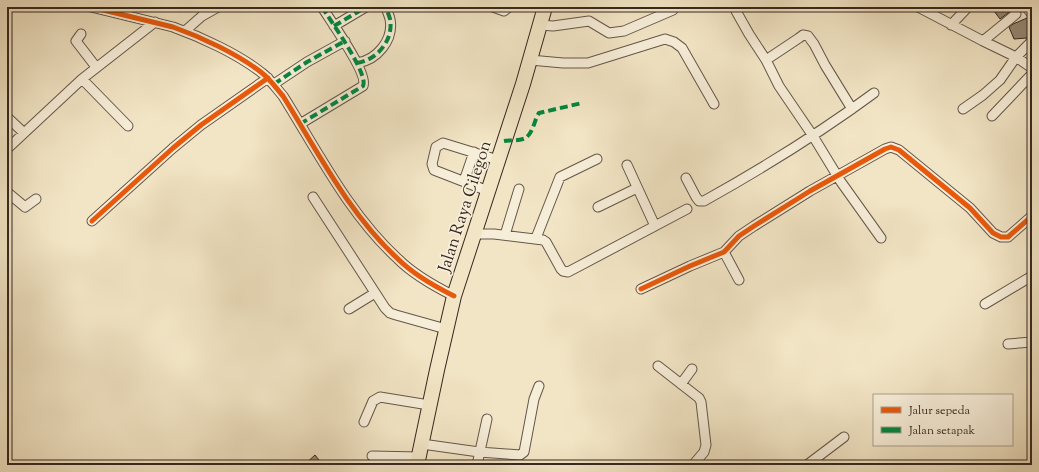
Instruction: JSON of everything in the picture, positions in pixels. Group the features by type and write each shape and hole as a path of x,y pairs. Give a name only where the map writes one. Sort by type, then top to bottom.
{"highway":[{"name":"Jalan Raya Cilegon","path":"419,455 454,296 530,60 545,7"}],"street":[{"path":"91,7 155,22 185,31 234,56 262,73 270,81 300,124 345,195 372,233 399,261 435,287 454,296"},
{"path":"185,31 202,16 218,7"},
{"path":"300,124 365,84 357,63 345,41 322,7"},
{"path":"334,26 366,7"},
{"path":"357,63 370,60 384,48 390,29 390,20 386,7"},
{"path":"492,7 504,11 509,7"},
{"path":"737,7 736,11 766,60 779,86 813,136 837,176 881,238"},
{"path":"918,7 1016,57 1032,68"},
{"path":"951,25 968,7"},
{"path":"1026,7 1032,14"},
{"path":"540,25 553,26 589,21 609,33 624,31 673,10"},
{"path":"983,41 1016,14"},
{"path":"7,149 82,79 155,22"},
{"path":"81,34 76,41 96,67"},
{"path":"766,60 803,35 808,36 852,109"},
{"path":"530,60 563,63 588,63 665,39 674,42 682,48 714,104"},
{"path":"92,221 173,148 235,101 345,41"},
{"path":"963,109 983,95 1000,80 1016,57 1032,41"},
{"path":"992,116 1032,74"},
{"path":"82,79 128,126"},
{"path":"686,178 699,201 704,201 813,136 874,93"},
{"path":"7,116 24,133"},
{"path":"488,191 434,170 432,164 436,147 443,143 498,160"},
{"path":"641,289 724,252 742,233 790,202 891,147 899,150 970,208 993,233 1001,237 1008,237 1032,216"},
{"path":"464,181 474,152"},
{"path":"536,238 560,177 597,159"},
{"path":"627,165 654,226"},
{"path":"598,207 637,188"},
{"path":"505,235 519,189"},
{"path":"7,192 25,207 36,199"},
{"path":"313,197 384,308 390,313 446,329"},
{"path":"473,234 536,238 546,242 561,269 568,272 687,209"},
{"path":"724,252 739,280"},
{"path":"985,304 1032,276"},
{"path":"349,309 375,293"},
{"path":"1008,344 1032,342"},
{"path":"658,366 701,402 706,445 704,452 693,465"},
{"path":"681,384 692,368"},
{"path":"372,456 479,452 520,455 524,452 534,399 539,386"},
{"path":"364,422 373,401 380,396 430,405"},
{"path":"476,465 487,420"},
{"path":"807,465 844,437"}],"building":[{"path":"991,7 1016,7 1000,19"},
{"path":"1027,18 1032,20 1032,28 1027,38 1014,39 1009,27"},
{"path":"315,455 323,465 304,465"}],"marked path":[{"path":"300,124 363,86 363,80 355,59 322,7"},
{"path":"334,26 366,7"},
{"path":"357,63 371,58 387,41 391,27 386,7"},
{"path":"274,84 307,62 345,41"},
{"path":"504,141 523,139 529,135 539,113 582,103"}],"cycle path":[{"path":"91,7 184,31 231,53 262,73 283,96 335,182 380,241 417,275 454,296"},
{"path":"92,221 173,148 201,125 268,78"},
{"path":"641,289 724,252 739,236 754,226 810,191 891,147 899,150 970,208 993,233 1001,237 1008,237 1032,216"}]}
